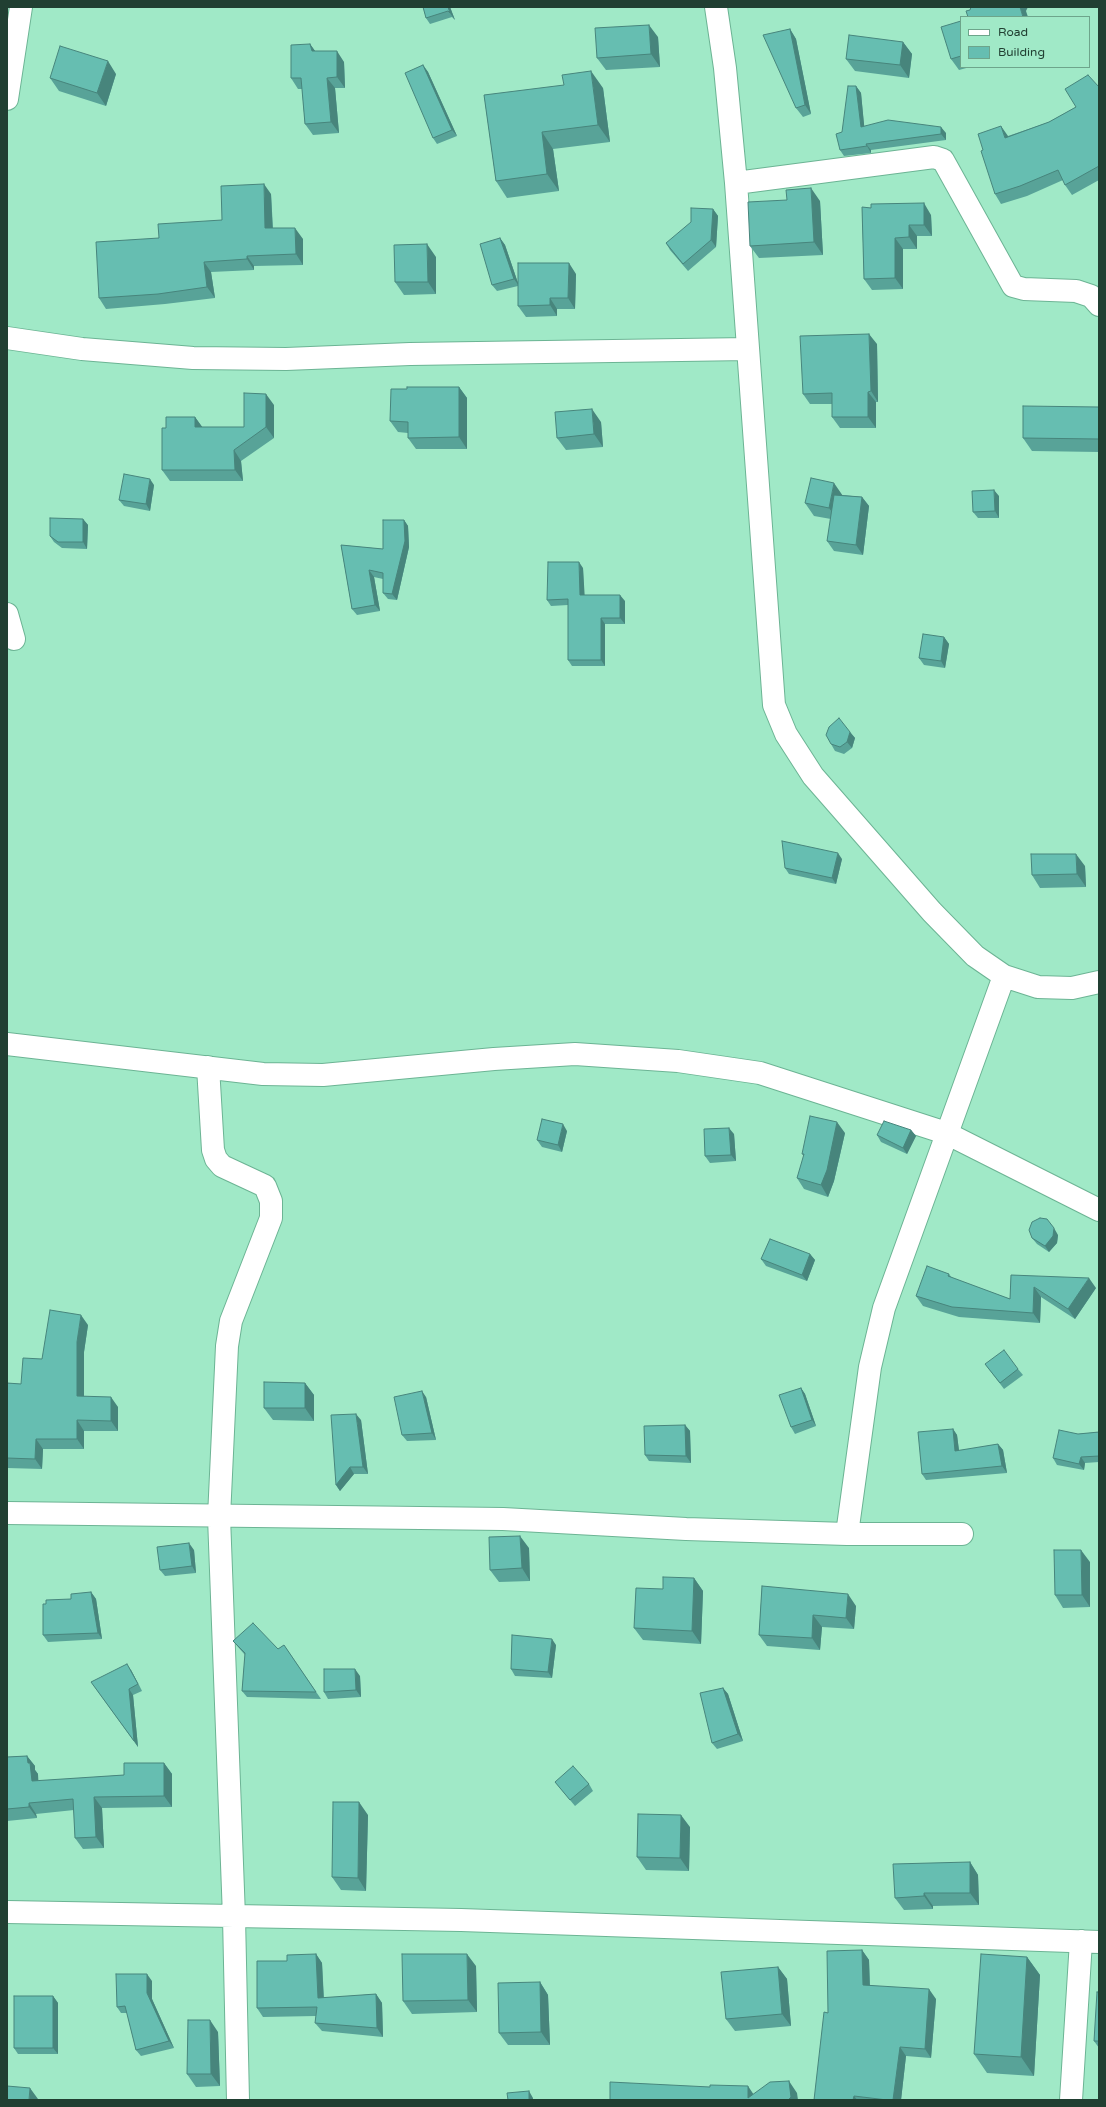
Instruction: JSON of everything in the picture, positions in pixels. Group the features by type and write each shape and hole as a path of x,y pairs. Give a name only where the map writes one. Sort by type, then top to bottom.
{"street":[{"path":"7,99 21,7"},
{"path":"716,7 725,68 736,183 774,705 786,734 813,776 932,912 975,956 1004,976 1038,987 1072,988 1099,982"},
{"path":"736,183 934,157 943,160 1013,286 1024,289 1076,291 1091,296 1099,305"},
{"path":"7,338 82,349 193,358 286,358 410,354 748,349"},
{"path":"7,614 14,639"},
{"path":"847,1534 870,1367 884,1308 1004,976"},
{"path":"7,1044 263,1074 323,1075 494,1059 575,1054 678,1061 760,1072 946,1134 1099,1210"},
{"path":"208,1068 213,1150 216,1159 222,1166 265,1186 271,1201 271,1218 231,1321 228,1346 219,1517 234,1917 238,2100"},
{"path":"7,1513 219,1517 503,1519 686,1529 847,1534 962,1534"},
{"path":"7,1912 469,1921 1090,1942 1071,2100"}],"building":[{"path":"423,7 448,7 450,13 448,11 426,18"},
{"path":"971,7 1020,7 1023,16 968,16 966,11 970,10"},
{"path":"960,21 960,56 951,59 941,27"},
{"path":"649,25 651,54 597,58 595,28"},
{"path":"790,29 805,105 796,108 763,35"},
{"path":"849,35 903,42 900,65 846,59"},
{"path":"310,44 312,51 337,51 337,77 327,78 331,122 305,124 301,78 291,78 291,45"},
{"path":"60,46 108,61 97,93 50,78"},
{"path":"423,65 452,130 433,138 405,73"},
{"path":"591,71 598,125 542,132 547,174 496,181 484,95 564,85 562,75"},
{"path":"1088,75 1099,87 1099,166 1065,185 1058,170 1020,186 995,194 981,151 983,150 978,134 1001,126 1005,138 1049,122 1076,107 1065,89"},
{"path":"848,86 856,86 861,127 888,120 941,127 941,134 866,144 867,146 840,150 836,134 842,132"},
{"path":"264,184 265,228 295,228 296,254 247,256 247,259 204,262 207,287 158,294 99,298 96,242 159,238 158,224 222,220 221,186"},
{"path":"811,188 814,242 750,246 748,202 787,200 786,190"},
{"path":"924,203 924,225 909,225 909,237 895,238 895,278 864,279 862,207 871,208 871,204"},
{"path":"691,208 713,209 711,240 683,264 666,243 691,222"},
{"path":"500,238 514,279 492,285 480,244"},
{"path":"427,244 428,282 395,282 394,245"},
{"path":"518,263 569,263 568,298 550,298 550,305 518,306"},
{"path":"869,334 871,391 868,392 868,417 832,417 832,393 803,394 800,336"},
{"path":"407,387 459,387 459,437 408,438 408,422 390,421 391,389 407,389"},
{"path":"244,393 266,394 266,427 234,450 235,470 162,470 162,428 166,428 166,417 195,417 195,427 244,427"},
{"path":"1023,406 1099,407 1099,439 1023,438"},
{"path":"592,409 594,434 557,438 555,412"},
{"path":"124,474 150,479 146,504 119,500"},
{"path":"811,478 834,483 829,508 805,503"},
{"path":"994,490 995,511 973,512 972,491"},
{"path":"834,495 862,497 856,545 827,541"},
{"path":"50,518 83,519 83,542 58,542 50,536"},
{"path":"383,520 404,520 405,541 392,594 383,593 383,573 369,570 375,605 352,609 341,545 383,549"},
{"path":"548,562 579,562 580,595 620,595 620,618 601,618 601,660 568,660 568,599 547,600"},
{"path":"923,634 944,637 941,661 919,658"},
{"path":"839,718 850,732 847,742 840,747 831,744 826,735 829,727"},
{"path":"782,841 838,853 832,878 785,868"},
{"path":"1031,854 1076,854 1077,874 1032,875"},
{"path":"810,1116 837,1122 827,1170 821,1185 797,1178 804,1154 802,1154"},
{"path":"542,1119 563,1124 558,1145 537,1140"},
{"path":"884,1121 911,1130 903,1148 877,1135"},
{"path":"729,1128 731,1155 705,1156 704,1129"},
{"path":"1040,1218 1047,1219 1054,1228 1053,1236 1045,1246 1032,1238 1029,1230 1032,1222"},
{"path":"770,1239 810,1254 802,1275 761,1259"},
{"path":"927,1266 949,1274 948,1276 1010,1299 1011,1275 1089,1278 1068,1309 1034,1287 1033,1313 952,1307 916,1296"},
{"path":"50,1310 81,1315 77,1342 77,1396 111,1397 111,1421 77,1420 77,1439 36,1439 35,1459 7,1458 7,1383 21,1384 23,1358 42,1359"},
{"path":"1004,1350 1018,1369 1000,1383 985,1364"},
{"path":"264,1382 305,1383 305,1408 264,1408"},
{"path":"801,1388 812,1420 791,1427 779,1395"},
{"path":"422,1391 432,1433 402,1435 394,1397"},
{"path":"356,1414 363,1467 350,1467 336,1485 331,1415"},
{"path":"685,1425 686,1456 645,1455 644,1426"},
{"path":"953,1429 955,1451 998,1444 1002,1466 922,1474 918,1432"},
{"path":"1059,1430 1078,1434 1099,1432 1099,1456 1081,1457 1079,1464 1053,1458"},
{"path":"520,1536 522,1568 490,1570 489,1537"},
{"path":"189,1543 192,1566 160,1570 157,1547"},
{"path":"1054,1550 1081,1550 1082,1595 1055,1595"},
{"path":"663,1577 694,1578 692,1631 634,1628 636,1588 663,1589"},
{"path":"762,1586 848,1594 846,1618 813,1615 812,1638 759,1635"},
{"path":"91,1592 98,1633 43,1635 43,1604 46,1604 46,1600 71,1599 71,1594"},
{"path":"253,1623 278,1649 284,1645 316,1692 242,1691 245,1653 233,1641"},
{"path":"512,1635 552,1639 548,1672 511,1669"},
{"path":"127,1664 138,1684 129,1689 134,1741 91,1682"},
{"path":"324,1669 355,1669 356,1690 324,1692"},
{"path":"723,1688 738,1734 712,1743 700,1693"},
{"path":"27,1756 28,1763 30,1763 32,1781 124,1775 124,1763 164,1763 164,1796 94,1797 96,1837 75,1838 73,1799 29,1803 29,1807 7,1809 7,1757"},
{"path":"573,1766 589,1784 570,1800 555,1782"},
{"path":"333,1802 359,1802 358,1878 332,1877"},
{"path":"638,1814 681,1815 680,1858 637,1857"},
{"path":"970,1862 970,1893 924,1893 924,1896 895,1898 893,1864"},
{"path":"862,1950 863,1985 929,1989 925,2049 900,2047 893,2100 854,2096 853,2100 814,2100 824,2012 828,2013 827,1951"},
{"path":"316,1954 318,1998 376,1994 377,2028 315,2023 317,2007 257,2008 257,1961 287,1961 287,1955"},
{"path":"402,1954 467,1954 468,2000 403,2001"},
{"path":"981,1954 1027,1957 1021,2057 974,2054"},
{"path":"778,1967 782,2014 726,2019 721,1972"},
{"path":"116,1974 147,1974 147,1993 169,2041 136,2050 125,2006 117,2007"},
{"path":"540,1982 541,2032 499,2033 498,1983"},
{"path":"1097,1992 1099,1992 1099,2041 1094,2041"},
{"path":"14,1996 53,1996 53,2048 14,2048"},
{"path":"188,2020 210,2020 211,2074 187,2074"},
{"path":"789,2081 791,2097 788,2100 610,2100 610,2082 710,2087 710,2085 748,2086 748,2098 770,2082"},
{"path":"7,2086 30,2088 29,2100 7,2100"},
{"path":"529,2091 529,2100 508,2100 507,2093"}]}
